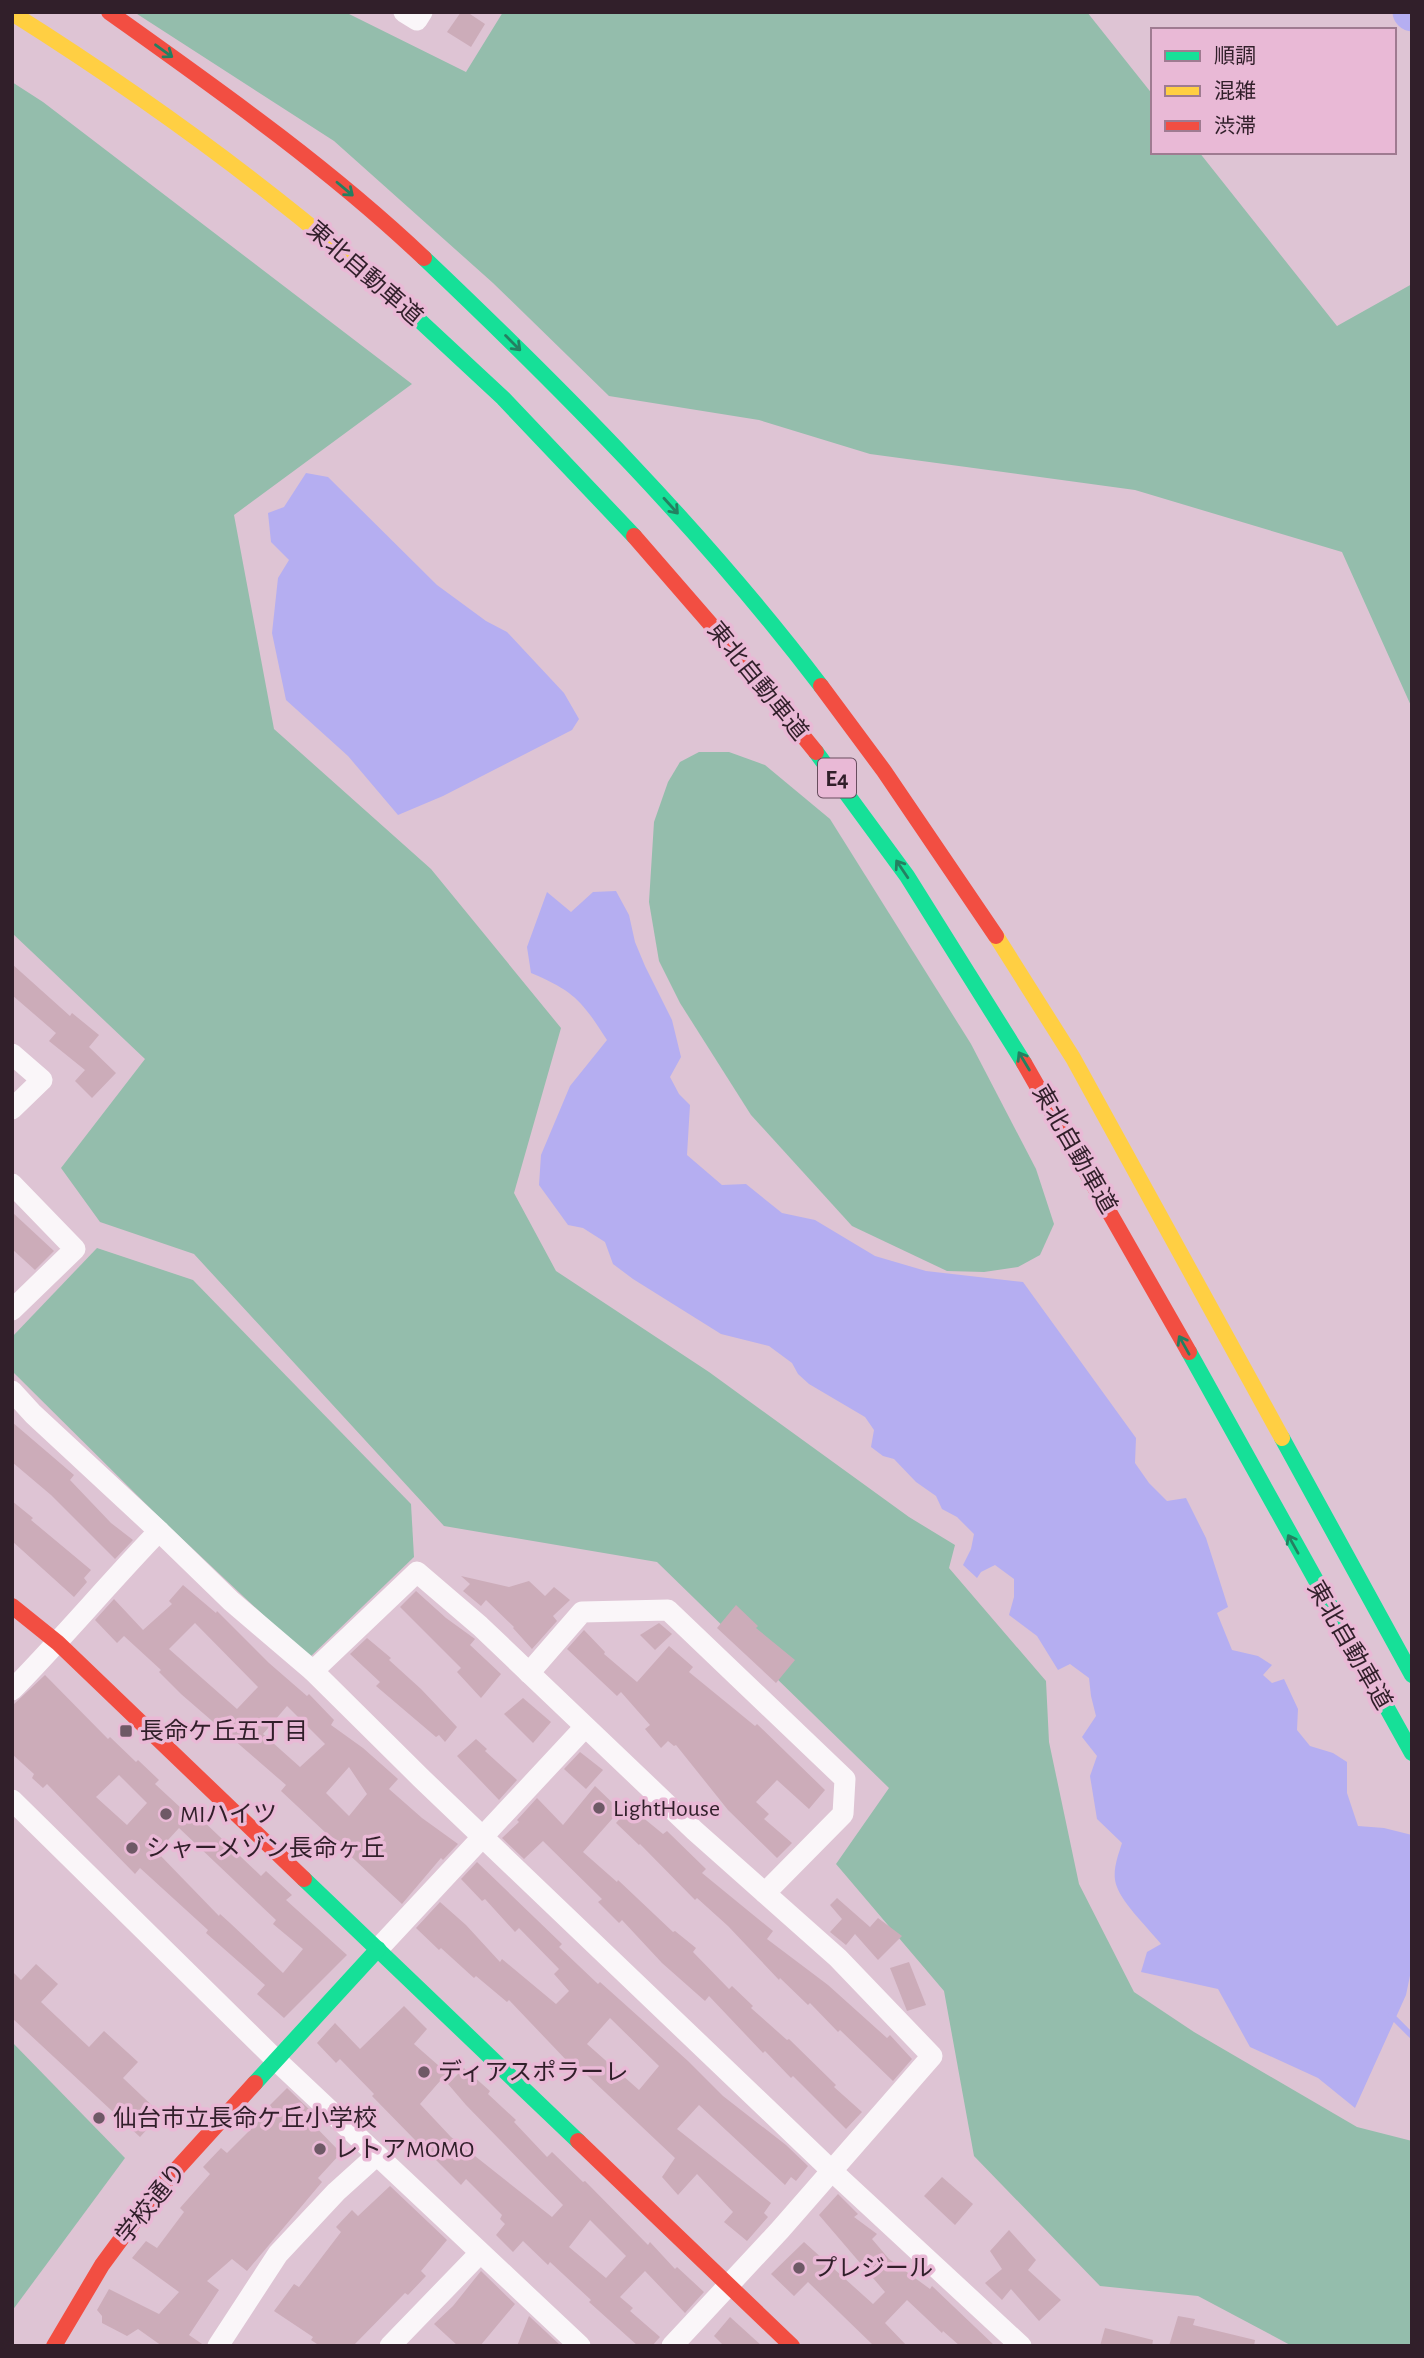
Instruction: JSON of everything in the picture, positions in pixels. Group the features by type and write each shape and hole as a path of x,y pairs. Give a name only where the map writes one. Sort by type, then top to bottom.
{"main road":[{"name":"東北自動車道","path":"108,12 310,159 391,227 479,310 651,484 742,586 820,684 986,919 1073,1058 1412,1675"},
{"name":"東北自動車道","path":"12,13 244,172 397,300 468,365 542,438 654,558 841,783 904,871 972,976 1045,1097 1344,1637 1412,1752"},
{"path":"12,1606 58,1643 379,1949 726,2286 792,2346"},
{"name":"学校通り","path":"54,2346 102,2265 155,2193 379,1949"}],"street":[{"path":"404,12 417,20 422,12"},
{"path":"12,1054 42,1080 12,1109"},
{"path":"12,1184 75,1249 12,1310"},
{"path":"12,1391 33,1414 232,1601 313,1671 832,2171 1021,2346"},
{"path":"12,1689 58,1643 159,1531"},
{"path":"313,1671 357,1626 417,1572 529,1673 695,1831 838,1958 932,2056 832,2171 672,2346"},
{"path":"529,1673 582,1612 668,1610 845,1779 842,1814 765,1893"},
{"path":"379,1949 585,1727"},
{"path":"12,1800 276,2060 580,2346"},
{"path":"218,2346 278,2254 336,2192 377,2155"},
{"path":"390,2346 480,2253"}],"green space":[{"path":"134,12 345,12 466,72 503,12 1087,12 1151,92 1151,154 1201,154 1337,326 1412,284 1412,708 1342,552 1135,490 870,454 759,420 609,396 493,283 334,141"},
{"path":"12,82 43,102 412,384 234,515 274,729 431,869 561,1028 514,1193 556,1271 709,1372 909,1517 955,1545 949,1568 1046,1681 1049,1742 1079,1884 1134,1992 1194,2032 1357,2127 1412,2141 1412,2346 1292,2346 1198,2296 1100,2286 974,2156 944,1991 836,1864 889,1788 657,1562 444,1526 194,1254 100,1222 61,1168 145,1059 12,933"},
{"path":"699,752 729,752 765,765 830,819 971,1044 1036,1169 1054,1224 1040,1255 1018,1267 984,1272 947,1271 852,1226 751,1115 680,1003 659,961 649,902 654,822 668,782 680,762"},
{"path":"97,1248 193,1280 411,1504 414,1557 309,1658 160,1518 12,1371 12,1337"},
{"path":"12,2042 125,2158 12,2311"}],"shaded area":[{"path":"306,473 328,477 437,585 486,621 507,632 564,693 579,719 572,730 443,796 398,815 348,756 286,700 272,633 278,578 289,560 271,542 268,513 284,507"},
{"path":"616,891 629,915 635,942 645,966 672,1020 681,1057 670,1077 679,1094 690,1105 687,1155 722,1185 746,1184 782,1213 815,1220 875,1256 926,1271 1023,1282 1136,1438 1135,1463 1149,1483 1167,1501 1186,1498 1206,1538 1228,1607 1217,1613 1232,1650 1258,1656 1272,1665 1263,1675 1272,1683 1284,1679 1298,1709 1297,1730 1310,1746 1333,1753 1347,1762 1347,1793 1358,1826 1384,1828 1412,1835 1412,1966 1406,1995 1355,2108 1318,2078 1250,2047 1218,1989 1141,1972 1147,1952 1161,1944 1120,1894 1115,1882 1115,1870 1122,1843 1097,1819 1090,1776 1097,1756 1082,1737 1096,1716 1089,1678 1070,1664 1058,1670 1037,1636 1009,1615 1014,1597 1014,1579 995,1565 981,1572 977,1578 963,1565 971,1549 974,1534 957,1517 942,1509 936,1496 916,1482 894,1459 883,1456 871,1447 874,1430 865,1417 809,1384 798,1374 792,1363 769,1346 721,1334 633,1279 613,1264 605,1242 583,1228 568,1225 539,1185 541,1155 570,1086 607,1040 576,999 558,986 531,973 527,947 547,892 571,912 593,892"}],"building":[{"path":"461,12 467,12 485,24 471,47 447,32"},
{"path":"12,964 70,1016 72,1013 99,1035 89,1047 116,1073 92,1098 75,1081 85,1070 49,1041 56,1033 12,995"},
{"path":"12,1212 54,1251 35,1270 12,1249"},
{"path":"12,1422 74,1475 70,1480 111,1523 133,1540 115,1559 51,1495 12,1462"},
{"path":"12,1501 91,1570 84,1578 87,1582 74,1597 12,1541"},
{"path":"461,1576 509,1587 529,1581 545,1596 554,1587 570,1600 553,1616 557,1621 532,1649 486,1600 481,1606 463,1591 470,1584"},
{"path":"183,1585 216,1613 217,1611 269,1663 307,1696 309,1694 334,1720 331,1725 363,1748 398,1779 389,1789 422,1818 458,1844 443,1860 441,1858 402,1904 281,1791 286,1785 181,1694 159,1672 161,1670 124,1636 117,1643 95,1620 114,1599 143,1630 172,1604 169,1601","holes":["195,1623 258,1687 237,1709 169,1649","287,1706 325,1744 300,1767 263,1734","349,1767 367,1794 349,1816 326,1793"]},
{"path":"416,1591 475,1639 470,1645 501,1674 481,1698 457,1672 461,1668 400,1607"},
{"path":"736,1605 758,1626 756,1628 795,1660 776,1683 717,1628"},
{"path":"659,1623 672,1634 655,1650 640,1635"},
{"path":"584,1630 604,1654 637,1682 669,1646 693,1667 689,1672 755,1726 757,1724 825,1790 809,1809 777,1780 756,1802 769,1814 764,1819 792,1843 777,1858 728,1810 676,1745 668,1741 661,1748 645,1729 650,1725 621,1692 617,1696 567,1649"},
{"path":"367,1638 391,1658 389,1660 457,1727 445,1742 376,1686 380,1682 350,1654"},
{"path":"45,1675 108,1739 110,1737 159,1780 155,1784 195,1821 199,1817 261,1876 266,1871 292,1895 286,1900 347,1955 284,2018 257,1994 265,1985 206,1933 208,1930 140,1868 135,1874 47,1784 43,1788 32,1778 34,1774 12,1754 12,1706","holes":["119,1775 147,1803 127,1825 96,1797","179,1828 276,1920 273,1924 303,1949 283,1973 220,1914 219,1916 157,1852"]},
{"path":"523,1698 551,1722 533,1743 504,1714"},
{"path":"476,1739 487,1749 485,1751 517,1780 499,1800 457,1756"},
{"path":"580,1752 603,1770 586,1789 564,1769"},
{"path":"595,1786 620,1810 583,1852 617,1882 618,1880 673,1932 696,1948 693,1952 729,1989 732,1986 753,2006 751,2008 789,2039 836,2085 834,2087 862,2112 846,2129 793,2076 791,2078 765,2051 763,2053 709,1996 705,2001 662,1963 622,1920 619,1923 598,1902 602,1899 543,1841 524,1859 502,1838 519,1822 517,1820 537,1798 563,1825"},
{"path":"630,1807 663,1834 667,1831 706,1869 702,1873 773,1931 767,1939 828,1985 887,2038 890,2035 912,2059 893,2081 810,2003 808,2005 780,1978 779,1980 728,1926 697,1898 695,1900 616,1823"},
{"path":"477,1862 562,1944 559,1947 598,1984 600,1982 723,2096 786,2145 808,2166 796,2181 791,2177 785,2185 699,2105 677,2129 771,2203 764,2213 768,2217 747,2241 724,2222 733,2212 697,2174 678,2195 662,2177 675,2158 571,2060 569,2063 509,2000 507,2002 476,1976 474,1978 416,1928 440,1902 466,1925 500,1962 502,1959 556,2004 569,1991 554,1974 559,1969 519,1928 515,1932 485,1899 482,1901 461,1879","holes":["610,2018 659,2066 639,2090 587,2044"]},
{"path":"837,1898 870,1927 878,1918 902,1936 878,1960 855,1934 846,1945 830,1932 842,1919 830,1905"},
{"path":"909,1962 926,2005 907,2011 890,1968"},
{"path":"36,1964 58,1984 41,2002 89,2047 104,2031 138,2062 123,2078 161,2114 140,2137 12,2018 12,1971 21,1980"},
{"path":"404,2006 427,2029 414,2044 447,2073 420,2104 451,2137 552,2217 563,2205 448,2084 464,2068 490,2091 488,2094 516,2120 514,2122 547,2157 552,2152 585,2181 648,2245 650,2242 675,2269 677,2267 704,2292 685,2313 645,2271 620,2297 633,2308 630,2311 660,2337 652,2346 638,2346 550,2262 548,2265 523,2241 513,2252 496,2235 505,2224 500,2219 502,2215 466,2179 461,2185 430,2154 428,2156 413,2144 416,2141 372,2096 374,2094 340,2059 336,2063 317,2043 335,2023 360,2049","holes":["590,2220 626,2256 606,2278 569,2247"]},
{"path":"287,2088 311,2111 306,2117 341,2153 318,2178 322,2182 247,2271 232,2259 207,2281 219,2290 189,2335 205,2346 162,2346 138,2329 127,2336 102,2323 102,2316 97,2310 109,2289 159,2314 179,2292 132,2258 146,2241 157,2248 184,2212 180,2208 210,2174 203,2167 221,2148 227,2153 272,2108 270,2105"},
{"path":"942,2177 973,2204 955,2225 924,2196"},
{"path":"390,2186 447,2240 421,2271 426,2276 408,2295 405,2293 353,2346 320,2346 311,2340 313,2337 274,2311 294,2284 299,2287 341,2232 336,2227 352,2210 358,2216"},
{"path":"838,2194 858,2214 854,2217 877,2234 872,2239 889,2259 930,2289 932,2286 995,2346 960,2346 907,2300 885,2323 907,2346 874,2346 808,2282 794,2296 771,2274 804,2242 873,2304 885,2292 819,2215"},
{"path":"1009,2230 1036,2260 1028,2270 1061,2300 1039,2321 1011,2289 1002,2300 985,2283 1002,2269 990,2251"},
{"path":"481,2271 515,2304 480,2346 458,2346 434,2324 453,2306"},
{"path":"529,2316 561,2346 517,2346"},
{"path":"1178,2316 1195,2319 1193,2325 1255,2340 1254,2346 1169,2346"},
{"path":"730,2317 762,2346 724,2346 714,2336"},
{"path":"1105,2328 1153,2340 1152,2346 1100,2346"}],"waterway":[{"path":"1391,2015 1412,2036"}],"traffic: fast":[{"path":"424,258 631,464 729,573 821,686"},
{"path":"404,306 503,398 634,536"},
{"path":"816,752 907,876 1024,1063"},
{"path":"1189,1352 1412,1753"},
{"path":"1282,1438 1412,1675"},
{"path":"304,1879 578,2141"},
{"path":"255,2083 378,1949"}],"traffic: slow":[{"path":"12,13 114,80 214,151 311,226 404,306"},
{"path":"996,936 1073,1058 1282,1438"}],"traffic: jam":[{"path":"109,12 231,99 310,160 424,258"},
{"path":"634,536 733,650 816,752"},
{"path":"821,686 884,771 996,936"},
{"path":"1024,1063 1189,1352"},
{"path":"12,1606 58,1643 304,1879"},
{"path":"54,2346 102,2265 155,2193 255,2083"},
{"path":"578,2141 792,2346"}],"place":[{"name":"長命ケ丘五丁目","path":"126,1731"},
{"name":"LightHouse","path":"599,1808"},
{"name":"MIハイツ","path":"166,1814"},
{"name":"シャーメゾン長命ヶ丘","path":"132,1848"},
{"name":"ディアスポラーレ","path":"424,2072"},
{"name":"仙台市立長命ケ丘小学校","path":"99,2118"},
{"name":"レトアMOMO","path":"320,2149"},
{"name":"プレジール","path":"799,2268"}]}
